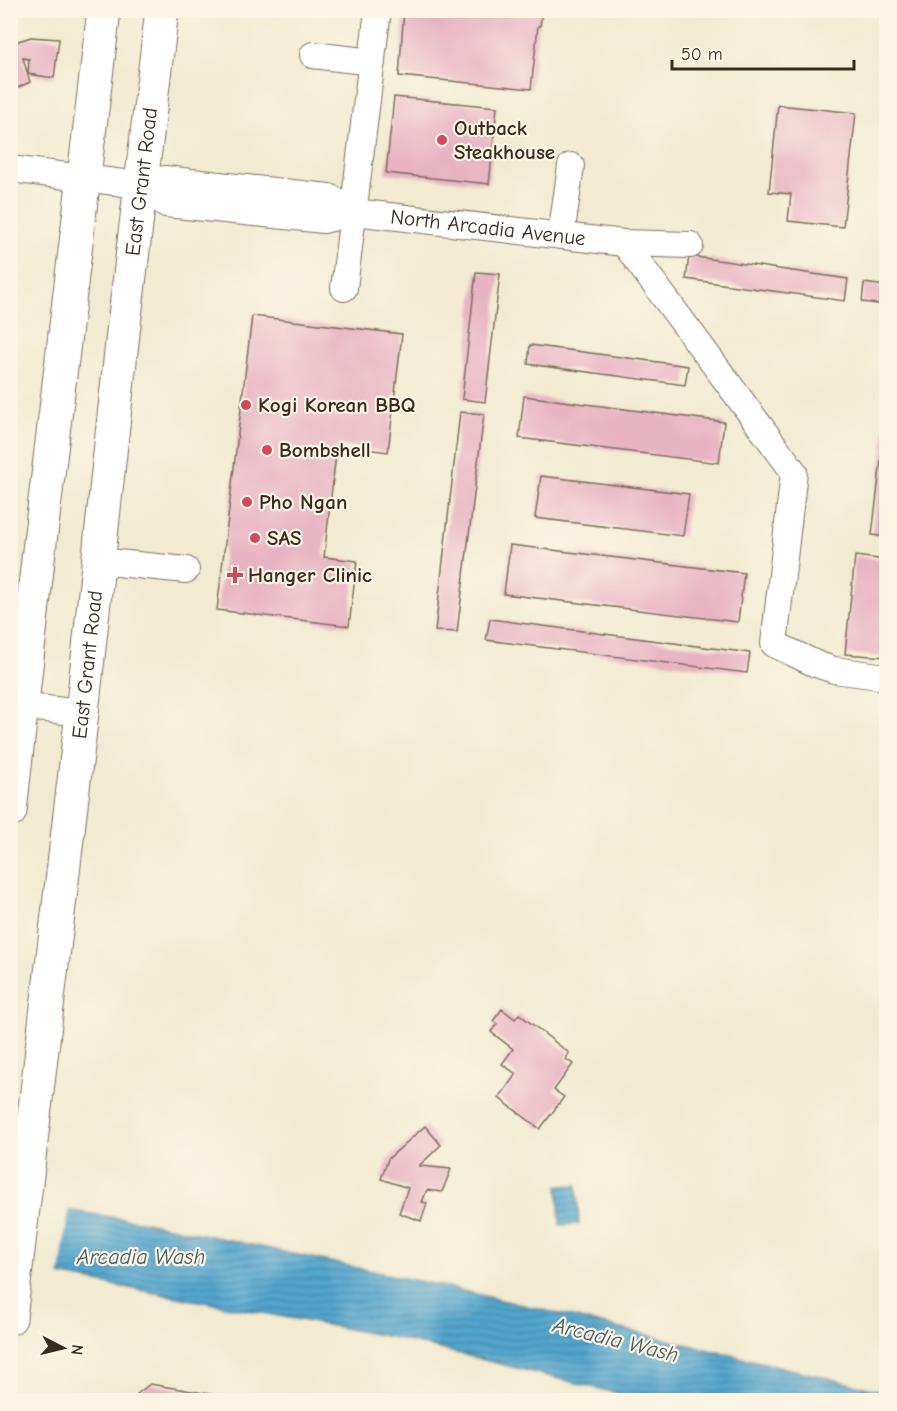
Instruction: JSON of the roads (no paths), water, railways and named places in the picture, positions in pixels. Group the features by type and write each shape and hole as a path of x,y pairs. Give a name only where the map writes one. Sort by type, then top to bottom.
{"main road":[{"path":"10,811 16,706 40,542 104,10"},
{"name":"East Grant Road","path":"10,1318 162,10"}],"street":[{"path":"344,288 378,10"},
{"path":"313,55 372,62"},
{"path":"561,237 571,166"},
{"path":"10,169 141,185"},
{"name":"North Arcadia Avenue","path":"141,185 166,204 324,220 354,212 561,237 624,243 690,245"},
{"path":"624,243 794,472 774,644 834,670 886,677"},
{"path":"98,561 186,570"},
{"path":"16,706 82,713"}],"water":[{"path":"577,1185 579,1224 560,1225 558,1186"},
{"name":"Arcadia Wash","path":"10,1202 146,1222 455,1289 886,1392 886,1400 644,1400 396,1338 43,1272"}],"place":[{"name":"Outback Steakhouse","path":"442,140"},
{"name":"Kogi Korean BBQ","path":"246,405"},
{"name":"Bombshell","path":"267,450"},
{"name":"Pho Ngan","path":"247,502"},
{"name":"SAS","path":"255,538"},
{"name":"Hanger Clinic","path":"235,575"}]}
